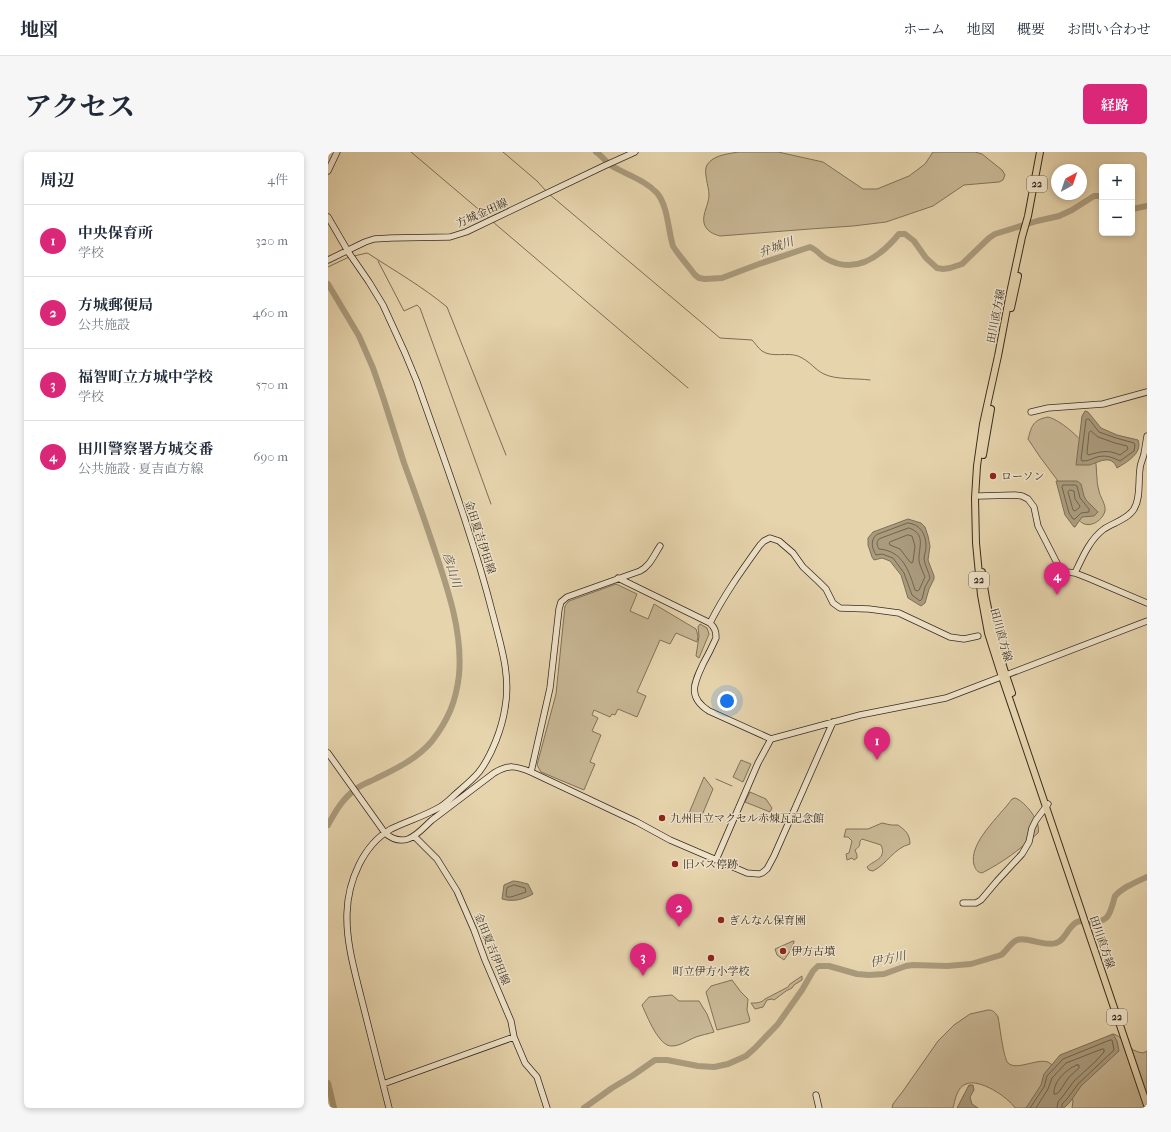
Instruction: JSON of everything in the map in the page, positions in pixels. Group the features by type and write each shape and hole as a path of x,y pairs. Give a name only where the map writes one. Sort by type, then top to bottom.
{"main road":[{"name":"田川直方線","path":"1029,217 1040,152"},
{"name":"田川直方線","path":"1043,152 983,424 977,466 975,498 976,543 981,595 988,633 1044,791 1046,806 1084,912 1147,1105"},
{"name":"田川直方線","path":"1004,676 987,607 979,542 979,496 981,464 994,386 1002,356 1024,238"},
{"name":"田川直方線","path":"1089,928 1147,1094"}],"street":[{"path":"328,171 337,152"},
{"name":"方城金田線","path":"328,260 365,242 374,240 391,238 450,237 466,232 635,152"},
{"name":"金田夏吉伊田線","path":"328,217 345,251 369,282 383,305 417,382 483,577 504,659 508,684 506,707 499,732 491,752 480,771 446,803 432,811 384,831 370,848 356,871 350,890 347,912 348,935 352,961 389,1108"},
{"path":"1031,412 1048,408 1102,404 1147,392"},
{"path":"1075,573 1082,557 1094,538 1103,530 1134,510 1138,492 1140,467 1144,455 1147,436"},
{"path":"979,496 1015,495 1028,499 1034,507 1038,526 1059,567 1067,572 1075,573 1147,603"},
{"path":"710,623 720,604 760,545 770,538 779,541 793,553 802,566 826,589 833,603 840,608 869,609 899,613 950,637 964,639 978,636"},
{"path":"531,772 550,688 560,604 562,600 645,569 660,546"},
{"path":"618,578 710,623 714,627 716,631 716,638 696,680 695,690 698,700 701,705 709,711 771,739 860,715 946,698 1147,621"},
{"path":"328,754 384,831 390,837 401,840 414,836 500,769 506,767 519,767 637,822 670,840 747,873 759,874 767,869 786,830 833,722"},
{"path":"716,860 751,780 771,739"},
{"path":"963,903 976,903 980,900 1022,854 1026,847 1032,828 1046,806"},
{"name":"金田夏吉伊田線","path":"414,836 437,859 457,891 511,1021 514,1038 525,1063 537,1077 547,1108"},
{"path":"383,1084 514,1038"},
{"path":"816,1095 819,1108"}],"shaded area":[{"path":"738,152 778,152 823,162 863,189 877,189 909,176 925,164 933,152 975,152 982,154 1002,170 1005,175 1003,180 999,182 964,185 933,206 886,222 853,226 720,236 708,230 704,223 704,216 709,195 706,168 713,159 717,157"},
{"path":"1048,417 1061,423 1075,434 1088,448 1095,460 1097,482 1105,511 1101,518 1094,523 1086,524 1079,520 1058,481 1028,439 1034,424 1039,420"},
{"path":"616,584 637,594 630,611 648,619 654,604 696,629 698,636 697,642 676,633 670,644 660,640 637,692 646,696 637,717 618,709 615,715 612,714 610,717 594,710 592,715 598,718 592,731 601,735 590,762 595,764 584,790 541,772 537,765 556,694 565,606 569,601"},
{"path":"700,624 707,628 709,634 699,658 696,656 699,636 698,627"},
{"path":"741,760 751,764 743,782 733,777"},
{"path":"704,777 713,789 700,820 687,818"},
{"path":"750,792 766,799 772,808 770,812 745,802"},
{"path":"1015,798 1023,803 1032,813 1038,824 1038,833 1005,860 982,873 979,872 974,865 973,857 980,839 1012,799"},
{"path":"882,823 898,825 901,827 908,835 910,844 899,849 873,871 869,870 867,867 881,856 881,845 862,839 859,846 855,850 857,858 854,860 852,858 847,860 846,854 849,853 852,841 848,837 844,837 846,829 868,829"},
{"path":"793,941 791,950 784,960 777,955 775,949"},
{"path":"802,976 802,980 792,988 774,1000 767,1000 763,1007 755,1009 751,1003 762,1001 788,987"},
{"path":"732,980 748,999 747,1010 750,1020 749,1022 717,1030 706,992 711,986"},
{"path":"672,995 679,1001 699,1001 707,1014 714,1032 698,1036 675,1046 667,1045 663,1042 650,1023 642,1005 649,997"},
{"path":"988,1010 994,1012 998,1017 1003,1048 1008,1063 1017,1066 1042,1061 1053,1066 1052,1108 1015,1108 1000,1094 985,1086 972,1083 966,1084 960,1088 953,1108 892,1108 893,1104 938,1041 954,1025 970,1014"},
{"path":"1114,1034 1119,1036 1130,1048 1143,1053 1147,1051 1147,1108 1072,1108 1073,1101 1068,1082 1091,1047"}],"water":[{"path":"1085,411 1088,412 1101,428 1117,435 1138,440 1138,449 1133,457 1117,468 1114,463 1108,460 1089,465 1076,465 1082,416"},
{"path":"1056,481 1077,481 1081,484 1086,500 1098,512 1094,516 1082,517 1074,527 1065,515"},
{"path":"908,519 921,523 925,527 930,546 928,560 934,579 925,603 921,606 908,598 901,575 890,561 882,558 874,560 868,545 868,538 873,532"},
{"path":"513,881 528,884 533,894 518,900 502,899 504,885"},
{"path":"1113,1034 1117,1041 1119,1051 1081,1086 1064,1108 1026,1108 1041,1085 1044,1074 1060,1055"},
{"path":"969,1085 973,1085 974,1090 970,1097 972,1104 978,1108 957,1108"}],"waterway":[{"path":"411,152 490,219"},
{"path":"503,152 537,181 546,191"},
{"name":"弁城川","path":"596,152 612,166 641,181 657,193 661,198 666,211 673,246 695,275 699,278 705,279 722,278 810,247 825,258 836,263 847,265 857,264 866,261 884,250 899,234 905,234 914,241 926,258 937,268 950,268 962,264 995,234 1059,216 1072,210 1094,196 1099,196"},
{"path":"549,194 720,338 752,340 761,350 766,353 798,356 829,376 870,380"},
{"name":"弁城川","path":"1135,208 1147,206"},
{"path":"493,222 688,388"},
{"path":"354,256 367,253 369,254 419,286 447,307 506,455"},
{"path":"328,267 349,257"},
{"path":"378,261 404,311 417,305 420,308 491,504"},
{"name":"彦山川","path":"328,284 359,336 373,368 404,463 444,577 453,609 459,642 460,659 456,694 443,726 432,741 420,753 392,771 361,786 351,793 340,806 328,825"},
{"path":"716,779 732,786"},
{"name":"伊方川","path":"584,1108 655,1060 667,1060 698,1066 714,1067 728,1064 746,1056 778,1024 802,990 813,971 818,966 829,966 857,974 884,974 913,965 947,966 971,964 1001,955 1012,943 1021,939 1046,944 1056,943 1059,942 1078,921 1096,922 1105,919 1110,912 1115,896 1126,887 1147,877"},
{"name":"彦山川","path":"328,1083 334,1108"}],"place":[{"name":"ローソン","path":"993,476"},
{"name":"田川警察署方城交番","path":"1057,595"},
{"name":"中央保育所","path":"877,760"},
{"name":"九州日立マクセル赤煉瓦記念館","path":"662,818"},
{"name":"旧バス停跡","path":"675,864"},
{"name":"ぎんなん保育園","path":"721,920"},
{"name":"方城郵便局","path":"679,927"},
{"name":"伊方古墳","path":"783,951"},
{"name":"町立伊方小学校","path":"711,958"},
{"name":"福智町立方城中学校","path":"643,976"}]}
